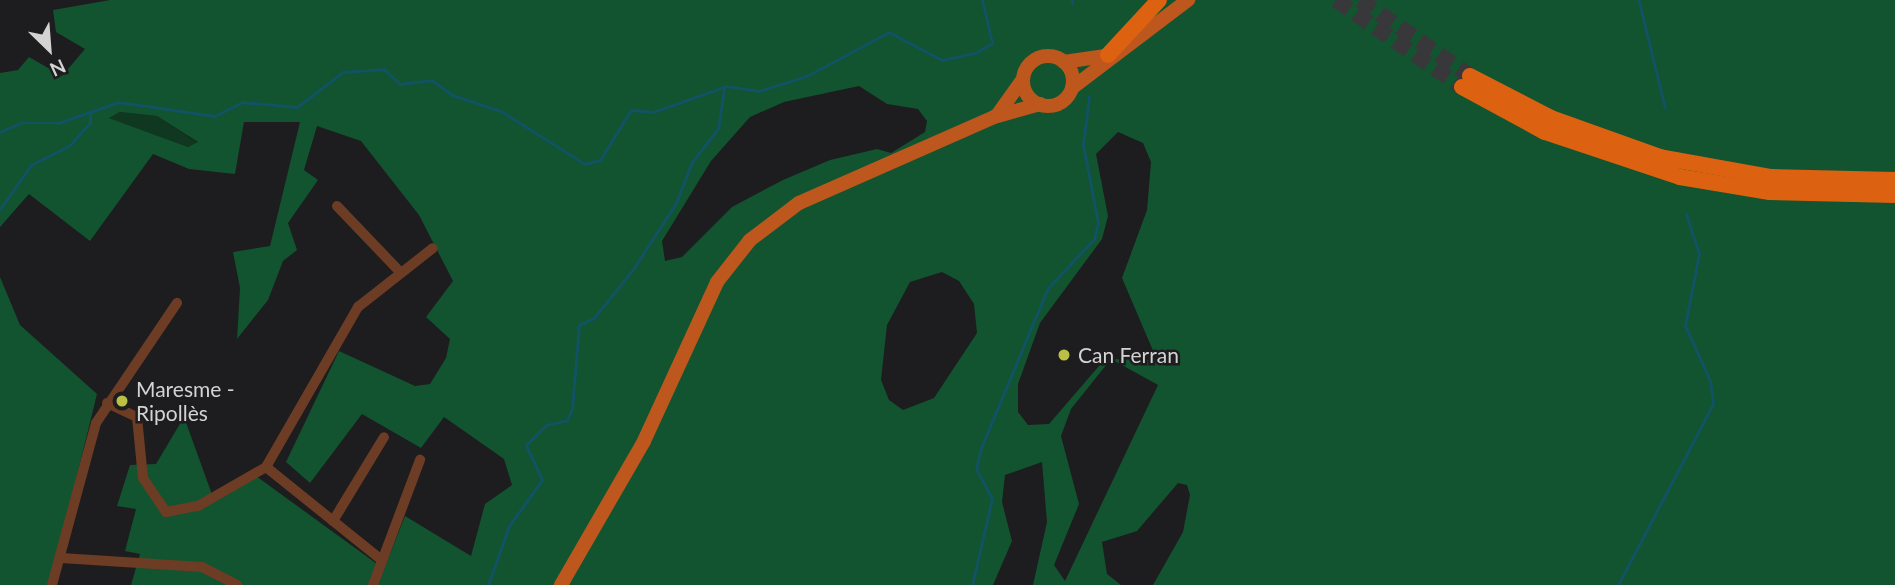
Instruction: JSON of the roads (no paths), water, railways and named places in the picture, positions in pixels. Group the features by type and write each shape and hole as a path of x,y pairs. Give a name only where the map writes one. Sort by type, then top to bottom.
{"highway":[{"path":"1108,55 1159,0"},
{"path":"1895,180 1772,177 1660,157 1551,118 1466,81 1545,132 1680,177 1770,192 1895,195"}],"main road":[{"path":"561,585 643,441 717,282 750,240 799,203 994,117 1040,104 1058,104 1108,55 1188,0"},
{"path":"994,117 1038,59 1064,62 1108,55"},
{"path":"1064,62 1072,88"},
{"path":"1023,79 1028,96 1040,104"}],"street":[{"path":"337,206 400,272"},
{"path":"107,403 137,417 143,478 166,512 198,506 266,467 358,307 433,248"},
{"path":"52,585 96,422 177,303"},
{"path":"332,521 384,437"},
{"path":"373,585 379,558 420,460"},
{"path":"266,467 379,558"},
{"path":"61,558 202,567 237,585"}],"waterway":[{"path":"0,209 31,165 69,146 90,123 90,112 119,102 215,116 242,102 297,107 343,72 384,69 400,84 432,80 453,95 501,111 585,164 600,160 631,110 653,112 727,86 759,91 807,76 889,32 942,60 975,53 992,43 982,0"},
{"path":"1639,0 1665,107"},
{"path":"488,585 509,526 542,480 526,445 546,425 567,420 572,409 579,325 594,318 634,268 676,203 692,162 718,129 724,89"},
{"path":"972,585 992,499 976,469 981,448 1048,288 1094,239 1098,223 1083,145 1089,96"},
{"path":"0,132 20,123 58,123 90,112"},
{"path":"1618,585 1713,404 1710,381 1685,326 1699,254 1686,214"}],"tunnel":[{"path":"1336,0 1462,87"},
{"path":"1360,0 1470,76"}],"place":[{"name":"Can Ferran","path":"1064,355"},
{"name":"Maresme - Ripollès","path":"122,401"}]}
